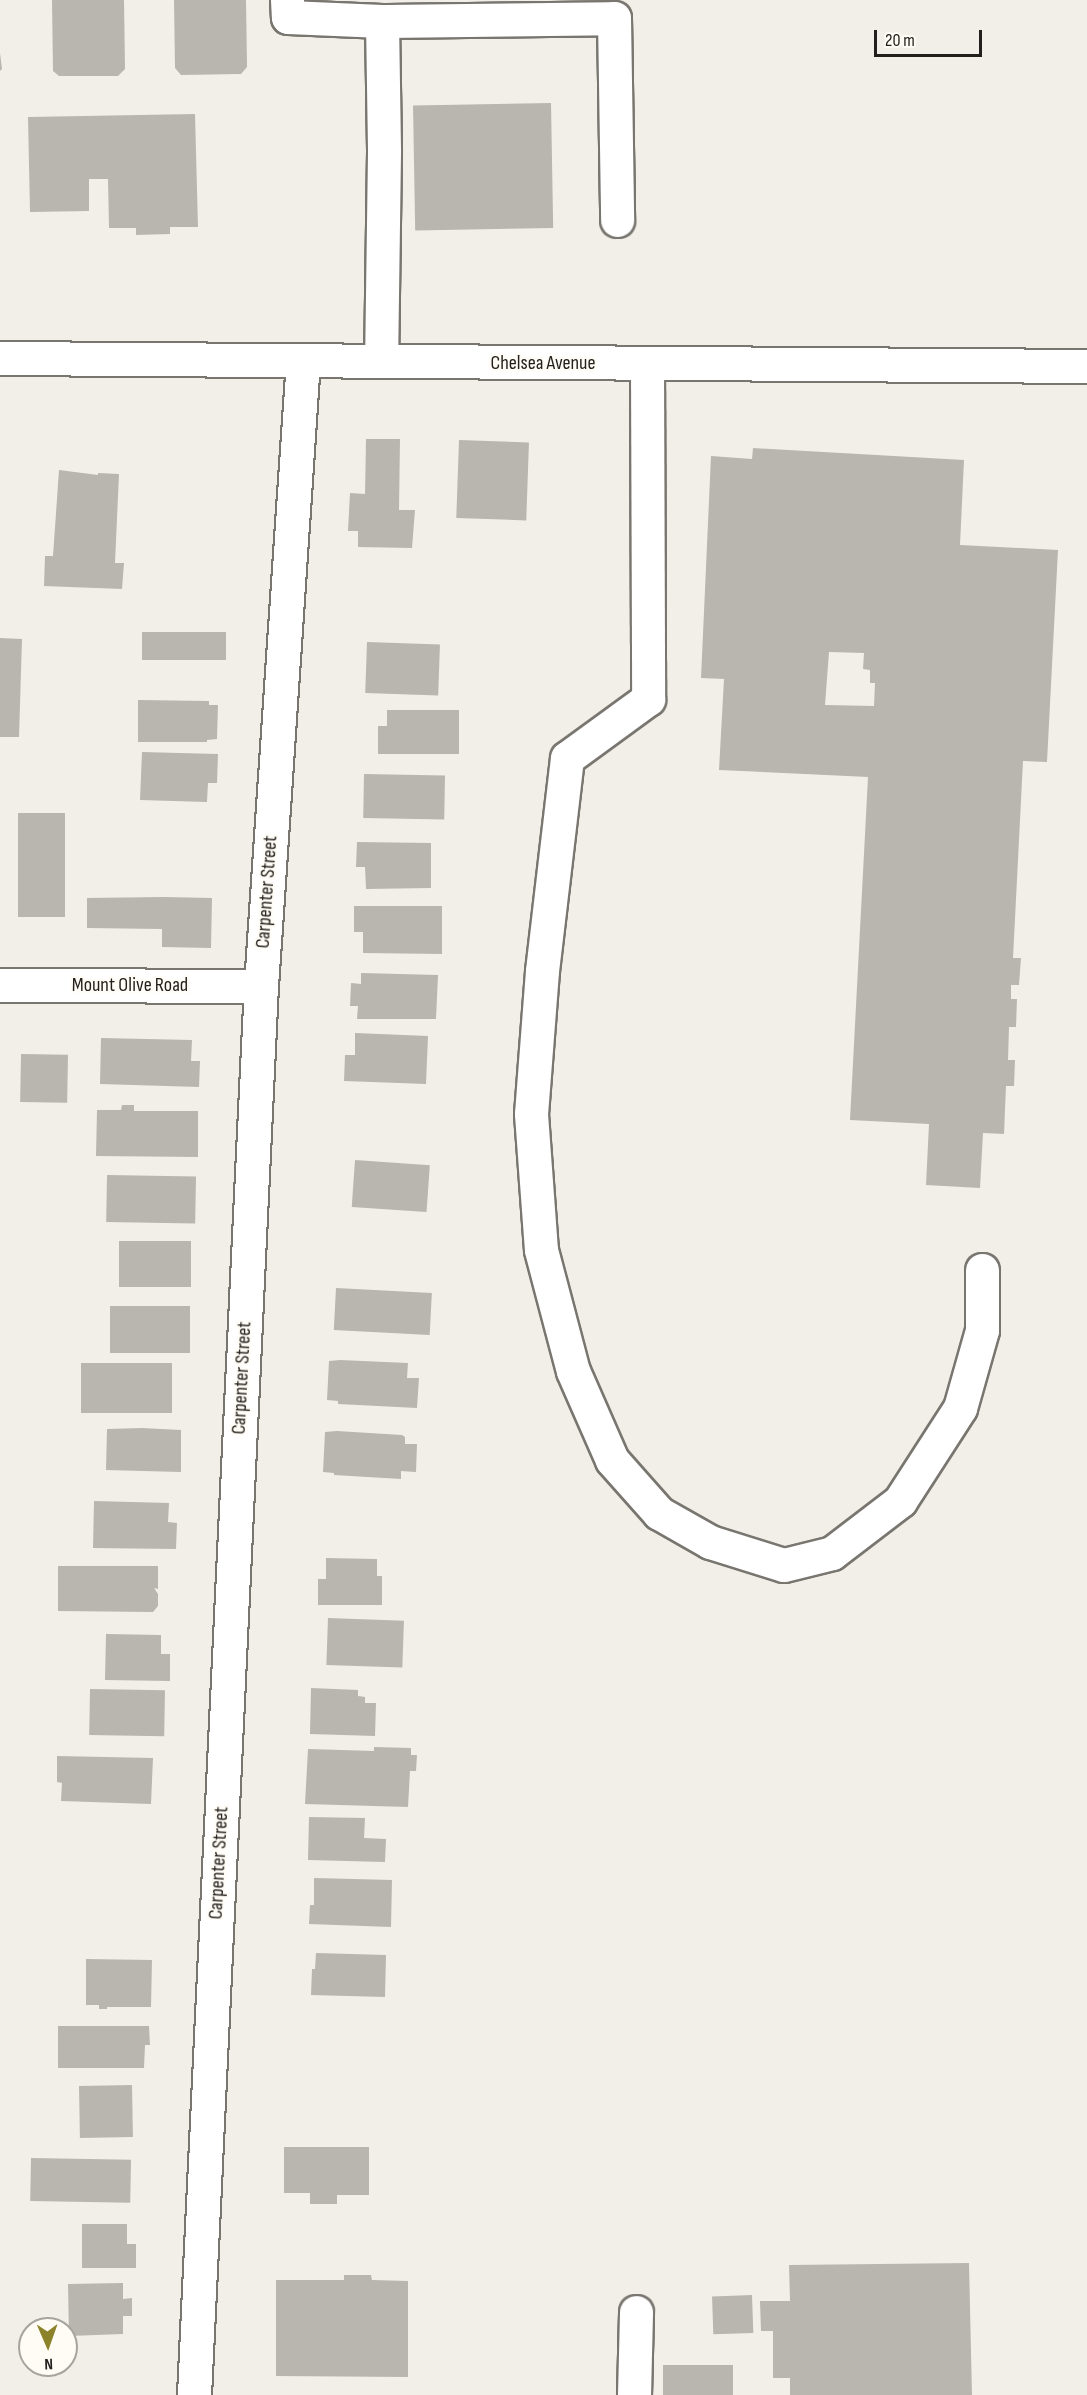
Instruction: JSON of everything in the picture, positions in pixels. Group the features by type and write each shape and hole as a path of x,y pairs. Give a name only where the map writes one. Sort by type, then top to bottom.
{"street":[{"path":"287,0 288,17 382,21 614,18 617,220"},
{"path":"381,361 384,152 382,21"},
{"name":"Chelsea Avenue","path":"0,358 1087,366"},
{"name":"Carpenter Street","path":"194,2395 261,986 303,361"},
{"path":"647,363 648,699 567,758 542,971 531,1114 541,1250 573,1371 612,1460 659,1513 710,1542 784,1565 832,1553 900,1501 960,1408 982,1330 982,1270"},
{"name":"Mount Olive Road","path":"0,985 261,986"},
{"path":"634,2395 636,2312"}],"building":[{"path":"52,0 124,0 125,69 118,76 59,76 53,71"},
{"path":"174,0 246,0 247,67 241,74 181,75 175,68"},
{"path":"551,103 553,228 415,230 413,105"},
{"path":"195,114 198,227 170,227 170,234 136,235 136,228 109,228 108,179 89,179 89,211 30,212 28,117"},
{"path":"366,439 400,439 399,510 415,510 412,548 358,547 358,531 348,531 350,493 365,494"},
{"path":"459,440 529,442 526,520 456,518"},
{"path":"753,448 964,460 960,545 1058,550 1047,762 1023,761 1013,958 1021,958 1019,985 1011,985 1011,999 1017,999 1016,1027 1009,1027 1008,1060 1015,1060 1014,1086 1006,1086 1004,1134 983,1133 980,1188 926,1185 929,1124 850,1120 868,777 719,770 724,679 701,678 711,456 752,459","holes":["829,652 864,653 863,669 870,670 870,683 875,683 874,706 825,705"]},
{"path":"59,470 98,475 98,473 119,474 115,563 124,563 122,589 44,586 45,556 53,556"},
{"path":"142,632 226,632 226,660 142,660"},
{"path":"0,638 22,639 19,737 0,737"},
{"path":"367,642 440,645 438,696 365,693"},
{"path":"138,700 209,701 209,705 218,705 217,739 207,740 207,742 138,742"},
{"path":"387,710 459,710 459,754 378,754 378,726 387,726"},
{"path":"142,752 218,754 217,783 208,783 207,802 140,800"},
{"path":"364,774 445,775 444,819 363,818"},
{"path":"18,813 65,813 65,917 18,917"},
{"path":"357,842 431,843 431,888 366,889 365,867 356,867"},
{"path":"87,898 212,898 211,948 162,947 162,929 87,928"},
{"path":"354,906 442,906 442,954 363,953 363,932 354,932"},
{"path":"361,973 438,975 436,1019 357,1019 358,1006 350,1006 351,983 361,984"},
{"path":"355,1033 428,1036 426,1084 344,1081 345,1055 355,1055"},
{"path":"101,1038 192,1040 191,1061 200,1061 199,1087 100,1084"},
{"path":"21,1054 68,1055 67,1103 20,1102"},
{"path":"122,1105 134,1105 134,1111 198,1111 198,1157 96,1156 97,1110 121,1110"},
{"path":"355,1160 430,1165 427,1212 352,1207"},
{"path":"107,1175 196,1177 195,1224 106,1222"},
{"path":"119,1241 191,1241 191,1287 119,1287"},
{"path":"336,1288 432,1293 430,1335 334,1330"},
{"path":"110,1306 190,1306 190,1353 110,1353"},
{"path":"329,1361 408,1363 407,1378 419,1378 417,1408 338,1404 338,1401 327,1400"},
{"path":"81,1363 172,1363 172,1413 81,1413"},
{"path":"107,1429 181,1430 181,1472 106,1470"},
{"path":"325,1432 402,1435 405,1437 405,1444 417,1444 416,1472 401,1471 401,1479 334,1475 334,1473 323,1472"},
{"path":"94,1501 169,1503 168,1522 177,1523 176,1549 93,1548"},
{"path":"326,1558 377,1559 377,1576 382,1576 382,1605 318,1605 318,1579 326,1579"},
{"path":"58,1566 158,1566 158,1589 154,1588 158,1594 158,1606 153,1612 58,1611"},
{"path":"328,1618 404,1621 402,1668 326,1665"},
{"path":"106,1634 161,1635 161,1654 170,1654 170,1681 105,1680"},
{"path":"311,1688 358,1690 358,1696 365,1697 365,1703 376,1703 375,1736 310,1734"},
{"path":"90,1689 165,1690 164,1736 89,1735"},
{"path":"374,1747 411,1748 411,1755 417,1755 416,1771 410,1771 408,1807 305,1804 308,1749 374,1751"},
{"path":"57,1756 153,1758 151,1804 61,1801 62,1783 57,1782"},
{"path":"309,1817 365,1818 364,1838 386,1839 385,1862 308,1860"},
{"path":"314,1878 392,1880 391,1927 309,1924 310,1905 314,1905"},
{"path":"316,1953 386,1955 385,1997 311,1995 312,1969 315,1969"},
{"path":"86,1959 152,1960 151,2007 99,2009 99,2005 86,2005"},
{"path":"58,2026 149,2026 150,2045 145,2045 144,2068 58,2068"},
{"path":"132,2085 133,2137 80,2138 79,2086"},
{"path":"284,2147 369,2147 369,2195 337,2195 337,2204 310,2204 310,2193 284,2193"},
{"path":"31,2158 131,2160 130,2203 30,2201"},
{"path":"82,2224 127,2224 127,2244 136,2244 136,2268 82,2268"},
{"path":"969,2263 972,2395 790,2395 790,2378 773,2378 773,2331 761,2331 760,2301 790,2301 789,2265"},
{"path":"344,2275 371,2275 372,2280 408,2281 408,2377 276,2376 276,2280 344,2280"},
{"path":"123,2283 123,2299 132,2298 132,2316 123,2316 123,2334 78,2336 78,2317 69,2317 68,2284"},
{"path":"752,2295 753,2333 713,2334 712,2296"},
{"path":"663,2365 733,2365 733,2395 663,2395"}]}
